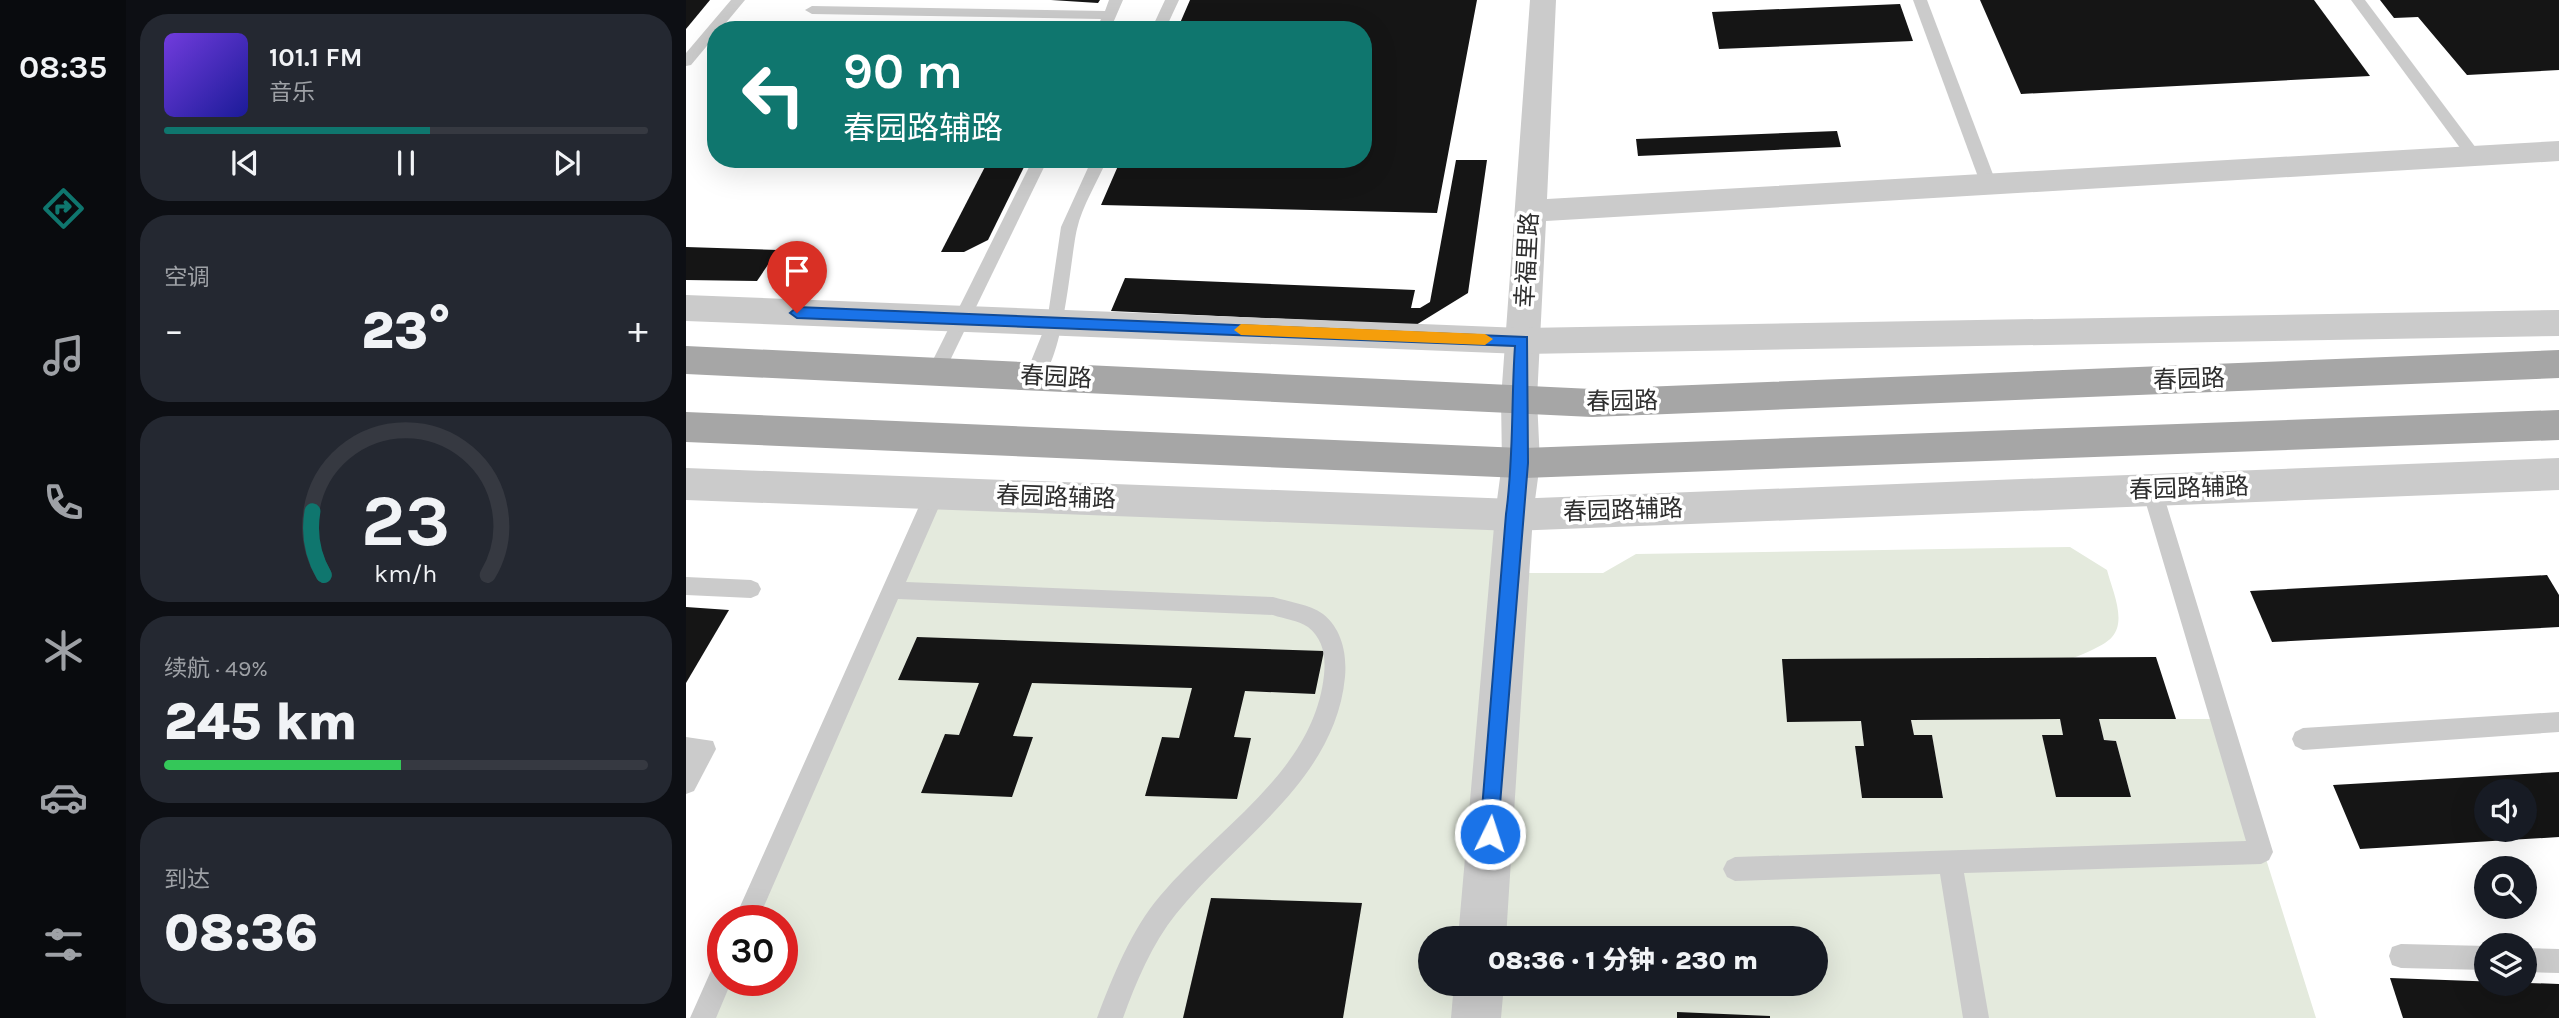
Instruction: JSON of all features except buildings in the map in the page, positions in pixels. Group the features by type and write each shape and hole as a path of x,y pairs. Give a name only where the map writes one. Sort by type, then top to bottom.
{"main road":[{"name":"春园路","path":"686,360 1592,403 2559,364"},
{"path":"686,427 1521,463 2559,425"}],"street":[{"name":"幸福里路","path":"1483,926 1514,514 1521,463 1519,399 1543,0"},
{"path":"1530,211 2559,151"},
{"path":"686,308 1522,341 2559,323"},
{"name":"春园路辅路","path":"686,484 1514,514 2559,474"},
{"path":"1476,1018 1478,996"}],"lane":[{"path":"720,21 737,0"},
{"path":"1107,21 1116,0"},
{"path":"1162,21 1172,0"},
{"path":"1920,0 1989,185"},
{"path":"2358,0 2474,156"},
{"path":"812,10 1110,15"},
{"path":"686,62 707,36"},
{"path":"936,372 1037,168"},
{"path":"1034,376 1056,322 1069,226 1096,168"},
{"path":"1735,869 2261,852 2152,489"},
{"path":"753,905 935,493"},
{"path":"686,586 751,589"},
{"path":"892,590 1273,606 1317,620 1335,646 1337,685 1324,723 1289,780 1167,906 1118,995 1110,1018"},
{"path":"2303,739 2559,722"},
{"path":"686,747 705,748 686,783"},
{"path":"1950,862 1976,1018"},
{"path":"2401,956 2474,958"},
{"path":"2537,960 2559,961"},
{"path":"703,1018 713,996"}],"shaded area":[{"path":"935,493 1514,515 1510,573 1603,573 1636,554 2070,547 2107,570 2118,614 2116,630 2112,637 2097,648 2035,672 1861,721 1864,746 1855,747 1862,798 1943,797 1932,736 1914,735 1911,720 2060,719 2063,735 2042,735 2057,797 2131,797 2116,741 2104,740 2099,719 2222,719 2316,1018 703,1018 715,996 798,996 798,905 753,905"}],"slow traffic":[{"path":"1241,330 1485,339"}],"route":[{"path":"797,313 1522,341 1519,399 1521,463 1514,514 1490,834"}]}
